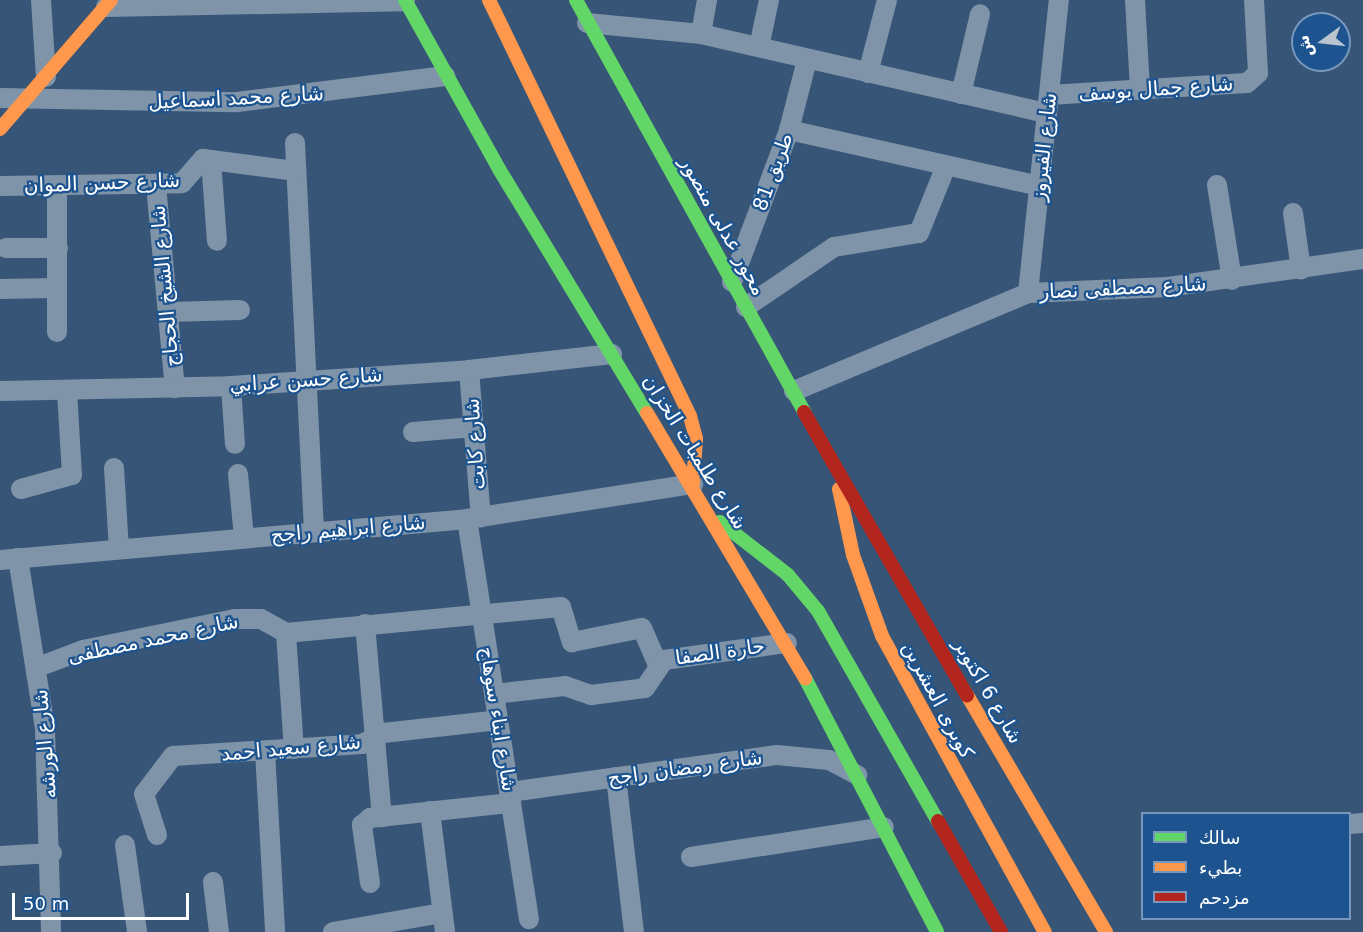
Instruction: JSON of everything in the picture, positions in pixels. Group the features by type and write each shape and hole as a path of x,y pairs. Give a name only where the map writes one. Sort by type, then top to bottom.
{"main road":[{"name":"شارع طلمبات الخزان","path":"405,0 445,76 612,354 714,518 787,643 937,932"},
{"path":"489,0 690,416 697,450 693,484"},
{"name":"محور عدلى منصور","path":"576,0 586,23 794,391 836,470"},
{"path":"0,129 108,4"},
{"name":"كوبرى العشرين","path":"836,470 853,555 882,636 1009,870 1046,932"},
{"name":"شارع 6 اكتوبر","path":"836,470 1106,932"},
{"path":"714,518 788,575 818,611 1001,932"}],"street":[{"path":"41,0 46,76"},
{"path":"108,4 405,0"},
{"path":"700,34 707,0"},
{"path":"759,47 769,0"},
{"path":"868,73 887,0"},
{"name":"شارع الفيروز","path":"1028,293 1059,0"},
{"path":"1135,0 1140,90"},
{"name":"شارع جمال يوسف","path":"586,23 700,34 962,94 1048,104 1140,90 1252,81 1258,73 1254,0"},
{"path":"962,94 980,14"},
{"name":"طريق 81","path":"732,282 789,130 807,60"},
{"name":"شارع محمد اسماعيل","path":"0,98 237,102 445,76"},
{"path":"789,130 1040,186"},
{"path":"295,143 302,381 314,532"},
{"path":"217,241 211,160 296,171"},
{"name":"شارع حسن الموان","path":"0,186 156,185 187,182 195,162 211,160"},
{"path":"746,307 834,247 919,233 946,166"},
{"name":"شارع الشيخ الحجاج","path":"156,185 175,388"},
{"path":"1217,185 1232,280"},
{"path":"57,186 57,332"},
{"path":"1293,213 1301,269"},
{"path":"6,249 58,248"},
{"name":"شارع مصطفى نصار","path":"794,391 1028,293 1232,280 1363,259"},
{"path":"0,289 57,288"},
{"path":"168,312 240,310"},
{"name":"شارع حسن عرابي","path":"0,391 231,386 469,370 612,354"},
{"name":"شارع كابت","path":"469,370 474,427 474,519"},
{"path":"231,386 235,444"},
{"path":"21,489 72,475 67,390"},
{"path":"413,432 474,427"},
{"path":"114,468 119,549"},
{"path":"238,474 244,537"},
{"name":"شارع ابراهيم راجح","path":"9,559 474,519 693,484"},
{"name":"شارع ابناء سوهاج","path":"474,519 482,612 529,919"},
{"name":"شارع الورشه","path":"9,559 38,668 52,853 51,932"},
{"path":"294,749 286,633 482,612 561,607 574,643 642,628 658,665"},
{"name":"شارع محمد مصطفى","path":"38,668 83,650 235,619 261,619 286,633"},
{"path":"365,624 382,817 362,825 370,883"},
{"name":"حارة الصفا","path":"494,694 565,686 591,695 645,688 658,665 672,658 787,643"},
{"name":"شارع سعيد احمد","path":"157,835 144,794 165,760 294,749 498,720"},
{"path":"265,751 275,932"},
{"name":"شارع رمضان راجح","path":"382,817 510,798 616,777 777,755 829,760 857,775"},
{"path":"616,777 634,932"},
{"path":"333,932 444,922 430,811"},
{"path":"691,857 884,827"},
{"path":"125,845 137,932"},
{"path":"0,856 52,853"},
{"path":"213,882 219,932"}],"traffic: fast":[{"path":"405,0 499,169 647,413"},
{"path":"576,0 804,412"},
{"path":"720,522 788,575 818,611 938,821"},
{"path":"805,678 937,932"}],"traffic: slow":[{"path":"0,129 111,0"},
{"path":"489,0 690,416 696,438 693,484"},
{"path":"647,413 805,678"},
{"path":"839,489 853,555 882,636 1045,932"},
{"path":"967,695 1106,932"}],"traffic: jam":[{"path":"804,412 967,695"},
{"path":"938,821 1001,932"}]}
